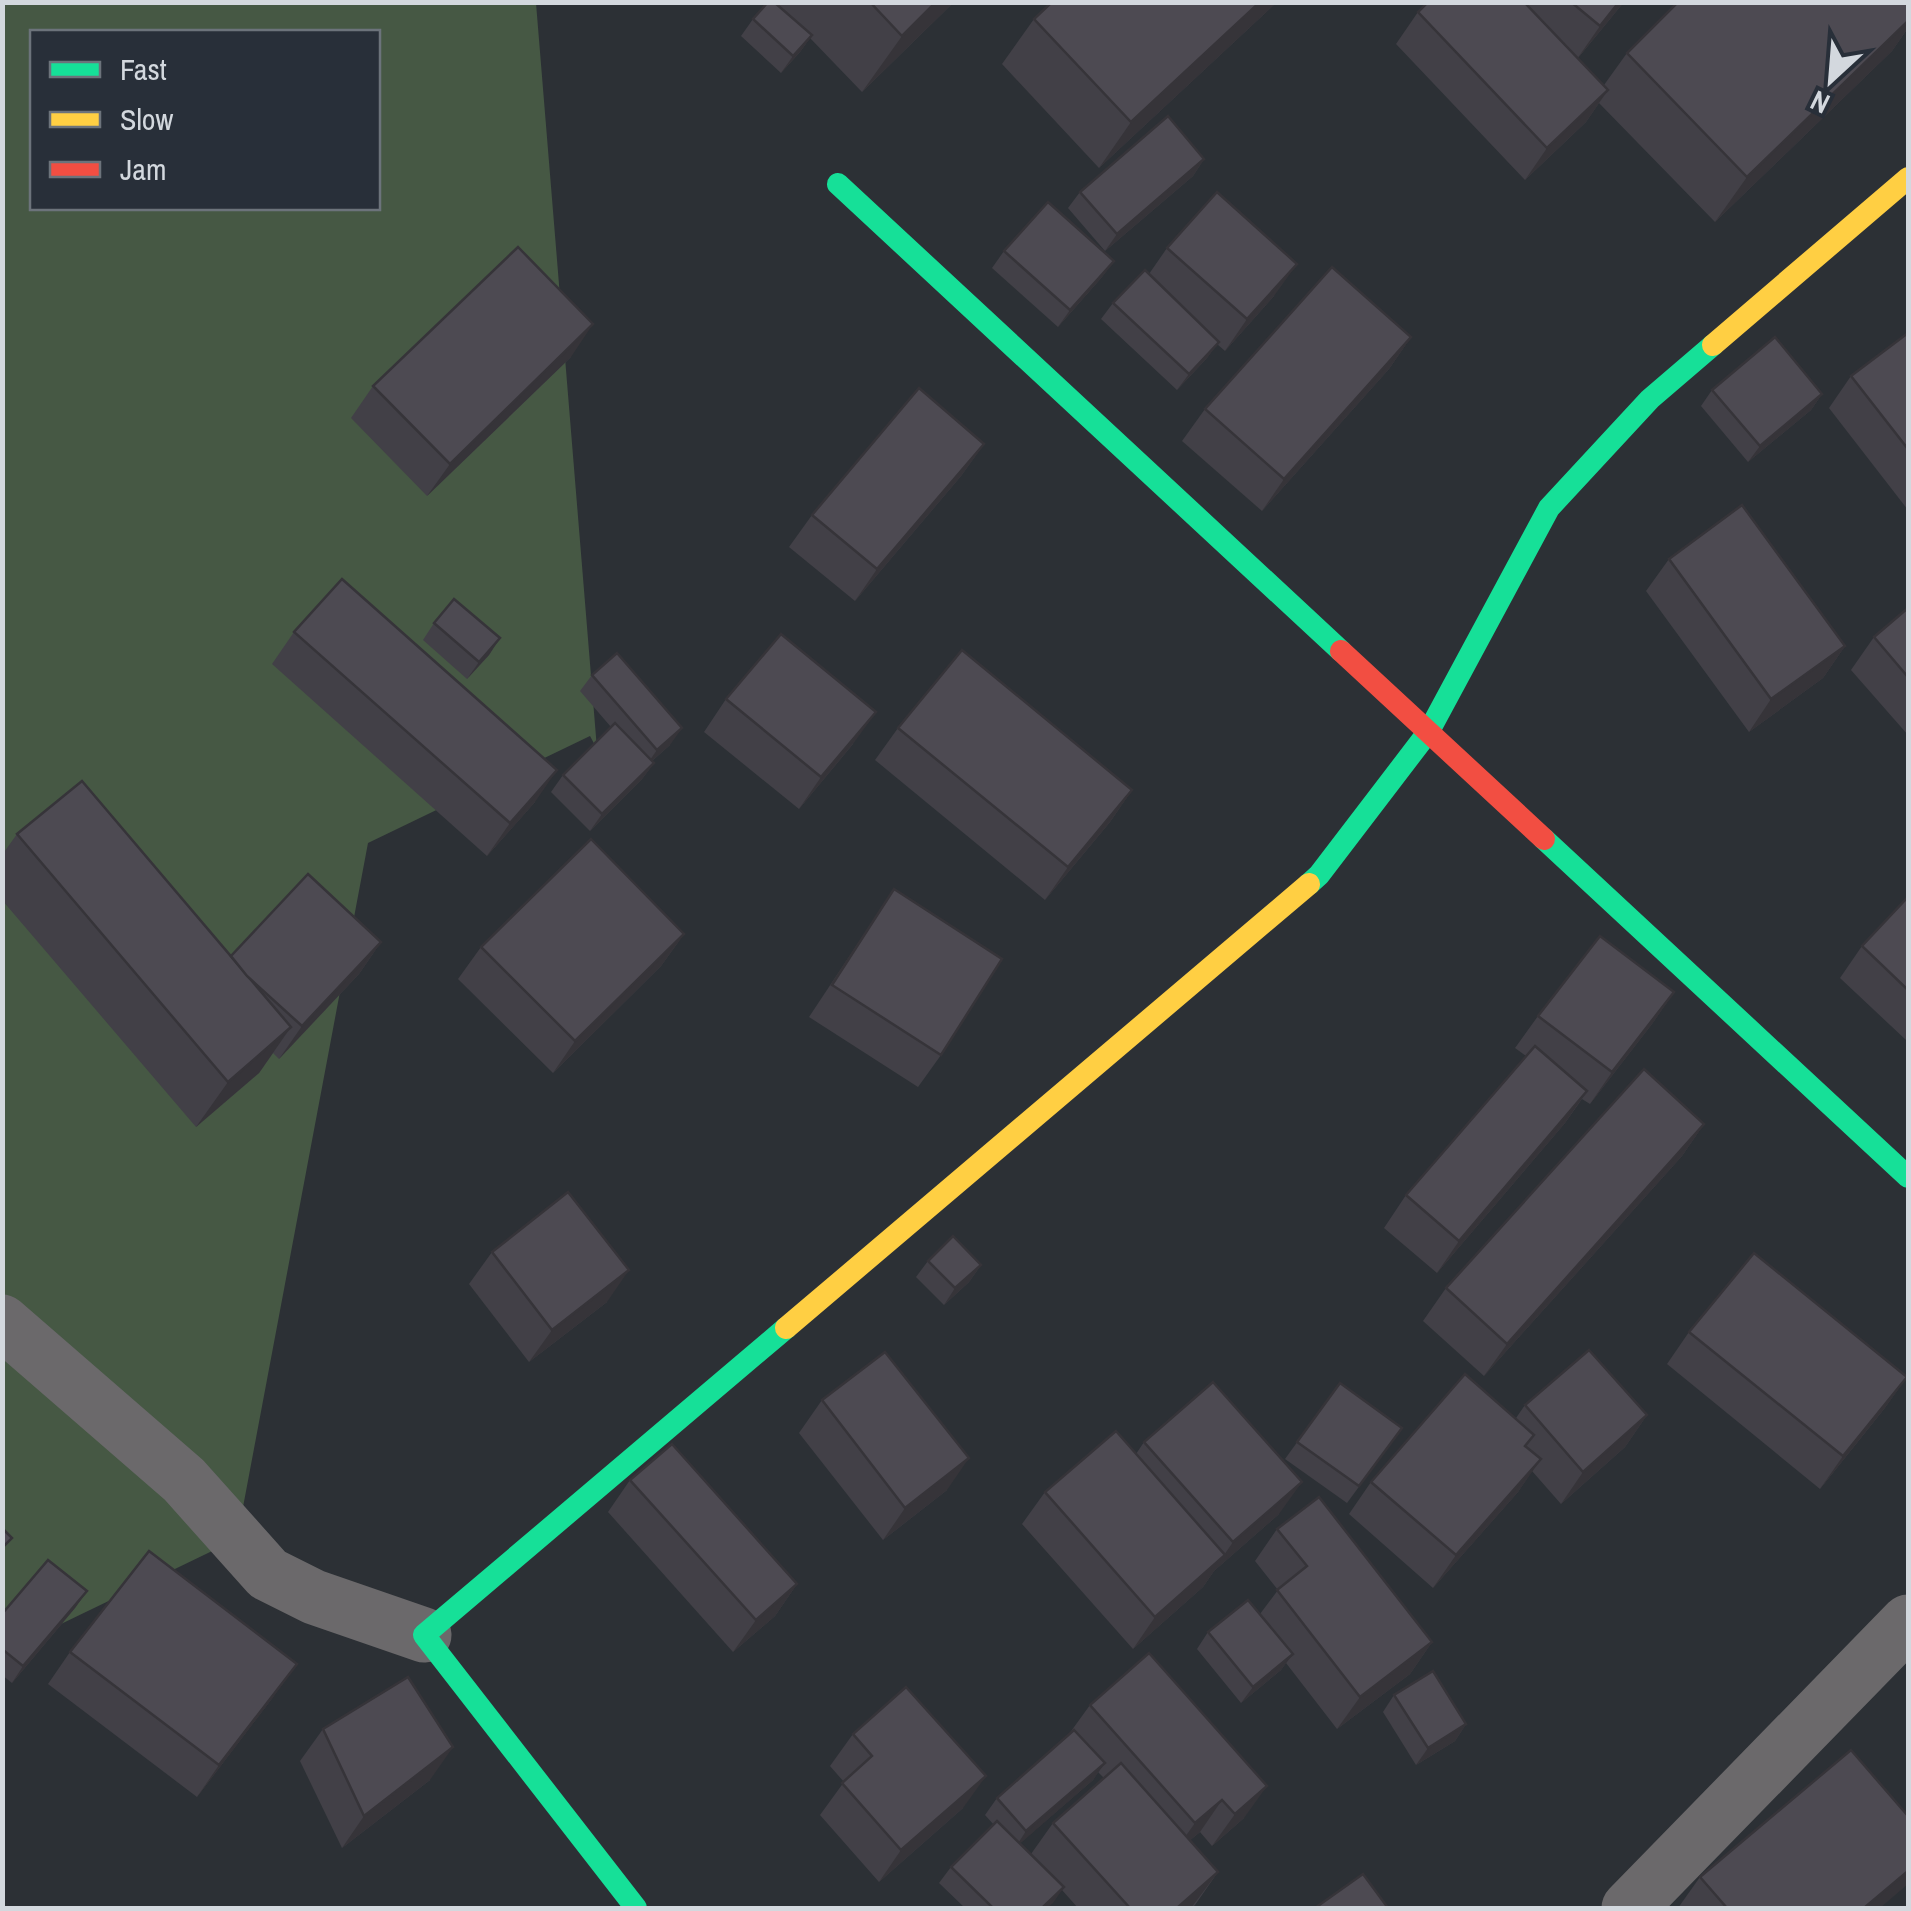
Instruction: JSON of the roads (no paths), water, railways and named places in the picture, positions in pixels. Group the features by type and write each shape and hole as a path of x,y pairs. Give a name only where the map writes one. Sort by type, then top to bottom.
{"street":[{"path":"424,1635 1319,875 1429,731 1549,508 1650,399 1908,178"},
{"path":"838,184 1908,1178"},
{"path":"2,1322 184,1480 268,1574 314,1597 424,1635 636,1908"},
{"path":"1629,1908 1908,1622"}]}
